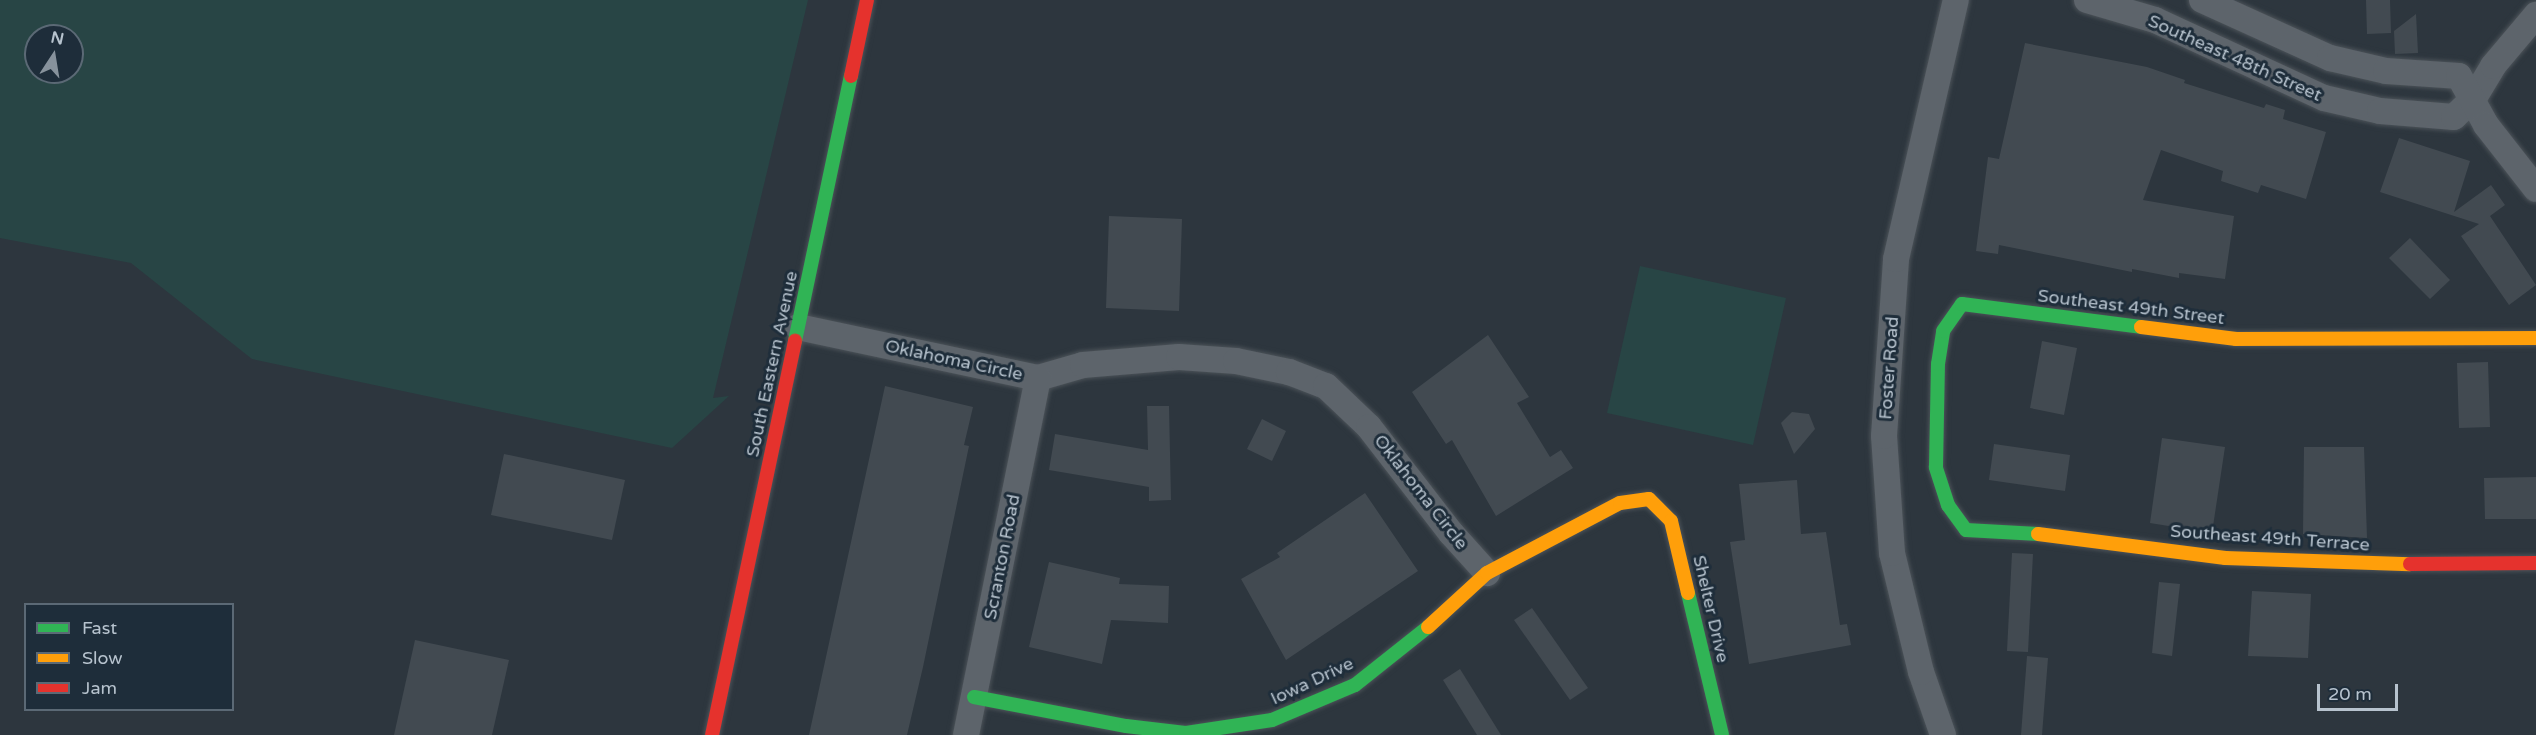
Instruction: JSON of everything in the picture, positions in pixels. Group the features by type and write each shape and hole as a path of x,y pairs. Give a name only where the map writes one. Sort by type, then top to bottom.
{"street":[{"name":"South Eastern Avenue","path":"712,735 867,0"},
{"name":"Foster Road","path":"1943,735 1921,672 1892,553 1884,436 1896,259 1956,0"},
{"name":"Southeast 48th Street","path":"2087,0 2155,20 2324,98 2380,111 2454,117 2474,98 2459,76 2386,71 2330,58 2202,0"},
{"path":"2536,15 2493,66 2474,98 2486,125 2536,189"},
{"name":"Southeast 49th Street","path":"1966,530 1947,505 1936,467 1938,364 1943,331 1962,304 2236,339 2536,338"},
{"name":"Oklahoma Circle","path":"798,327 1038,378 1083,365 1179,357 1236,361 1289,372 1326,386 1370,427 1451,533 1487,573"},
{"name":"Scranton Road","path":"966,735 1038,378"},
{"name":"Iowa Drive","path":"974,697 1126,726 1185,733 1273,727 1355,685 1403,650 1487,573 1620,503 1649,499"},
{"name":"Shelter Drive","path":"1649,499 1671,522 1722,735"},
{"name":"Southeast 49th Terrace","path":"1966,530 2048,534 2225,558 2400,564 2536,562"}],"green space":[{"path":"0,0 808,0 713,398 729,396 672,448 252,359 131,263 0,238"},
{"path":"1640,266 1786,298 1753,445 1607,413"}],"building":[{"path":"2366,0 2390,0 2391,33 2367,34"},
{"path":"2416,14 2418,53 2395,54 2394,31"},
{"path":"2025,43 2147,67 2185,80 2184,83 2264,108 2266,104 2285,110 2283,119 2326,132 2306,199 2261,185 2258,193 2221,181 2223,171 2161,150 2143,200 2234,216 2225,279 2179,273 2179,278 2132,269 2132,272 1999,245 1998,254 1976,251 1988,157 1999,159"},
{"path":"2399,138 2470,161 2454,212 2491,185 2505,205 2490,216 2536,285 2509,305 2461,236 2479,224 2380,192"},
{"path":"1109,216 1182,219 1179,311 1106,308"},
{"path":"2410,238 2450,280 2430,299 2389,258"},
{"path":"1488,335 1529,397 1517,403 1550,457 1561,450 1573,468 1496,516 1452,440 1446,444 1412,392"},
{"path":"2042,341 2077,348 2064,415 2030,408"},
{"path":"2488,362 2490,427 2459,428 2457,363"},
{"path":"885,386 973,407 964,445 969,446 923,667 907,735 809,735"},
{"path":"1147,406 1169,406 1171,500 1149,501 1149,487 1049,470 1055,434 1148,450"},
{"path":"1792,412 1809,414 1815,429 1794,454 1781,423"},
{"path":"1262,419 1286,431 1272,461 1247,449"},
{"path":"2162,438 2225,447 2212,533 2150,523"},
{"path":"1994,444 2070,455 2065,491 1989,480"},
{"path":"2304,447 2364,447 2367,538 2303,534"},
{"path":"504,454 625,480 612,540 491,515"},
{"path":"2536,477 2536,519 2485,519 2484,478"},
{"path":"1797,480 1801,534 1826,532 1840,625 1847,624 1851,645 1749,664 1730,542 1745,540 1739,484"},
{"path":"1365,493 1418,571 1286,660 1241,579 1280,557 1277,553"},
{"path":"2012,553 2033,554 2028,652 2007,651"},
{"path":"1049,562 1120,578 1119,584 1169,586 1168,623 1111,620 1102,664 1029,647"},
{"path":"2159,582 2180,584 2172,656 2152,653"},
{"path":"2252,591 2311,594 2308,658 2248,656"},
{"path":"1532,608 1588,688 1570,700 1514,620"},
{"path":"415,640 509,660 492,735 394,735"},
{"path":"2027,656 2048,658 2042,735 2021,735"},
{"path":"1460,669 1501,735 1477,735 1443,680"}],"traffic: fast":[{"path":"795,341 851,76"},
{"path":"2038,534 1966,530 1948,505 1936,467 1938,364 1943,331 1962,304 2141,327"},
{"path":"1688,593 1722,735"},
{"path":"974,697 1126,726 1186,733 1272,720 1355,685 1428,627"}],"traffic: slow":[{"path":"2141,327 2236,339 2536,338"},
{"path":"1428,627 1487,573 1620,503 1649,499 1671,521 1688,593"},
{"path":"2038,534 2225,558 2410,564"}],"traffic: jam":[{"path":"851,76 867,0"},
{"path":"712,735 795,341"},
{"path":"2410,564 2536,563"}]}
